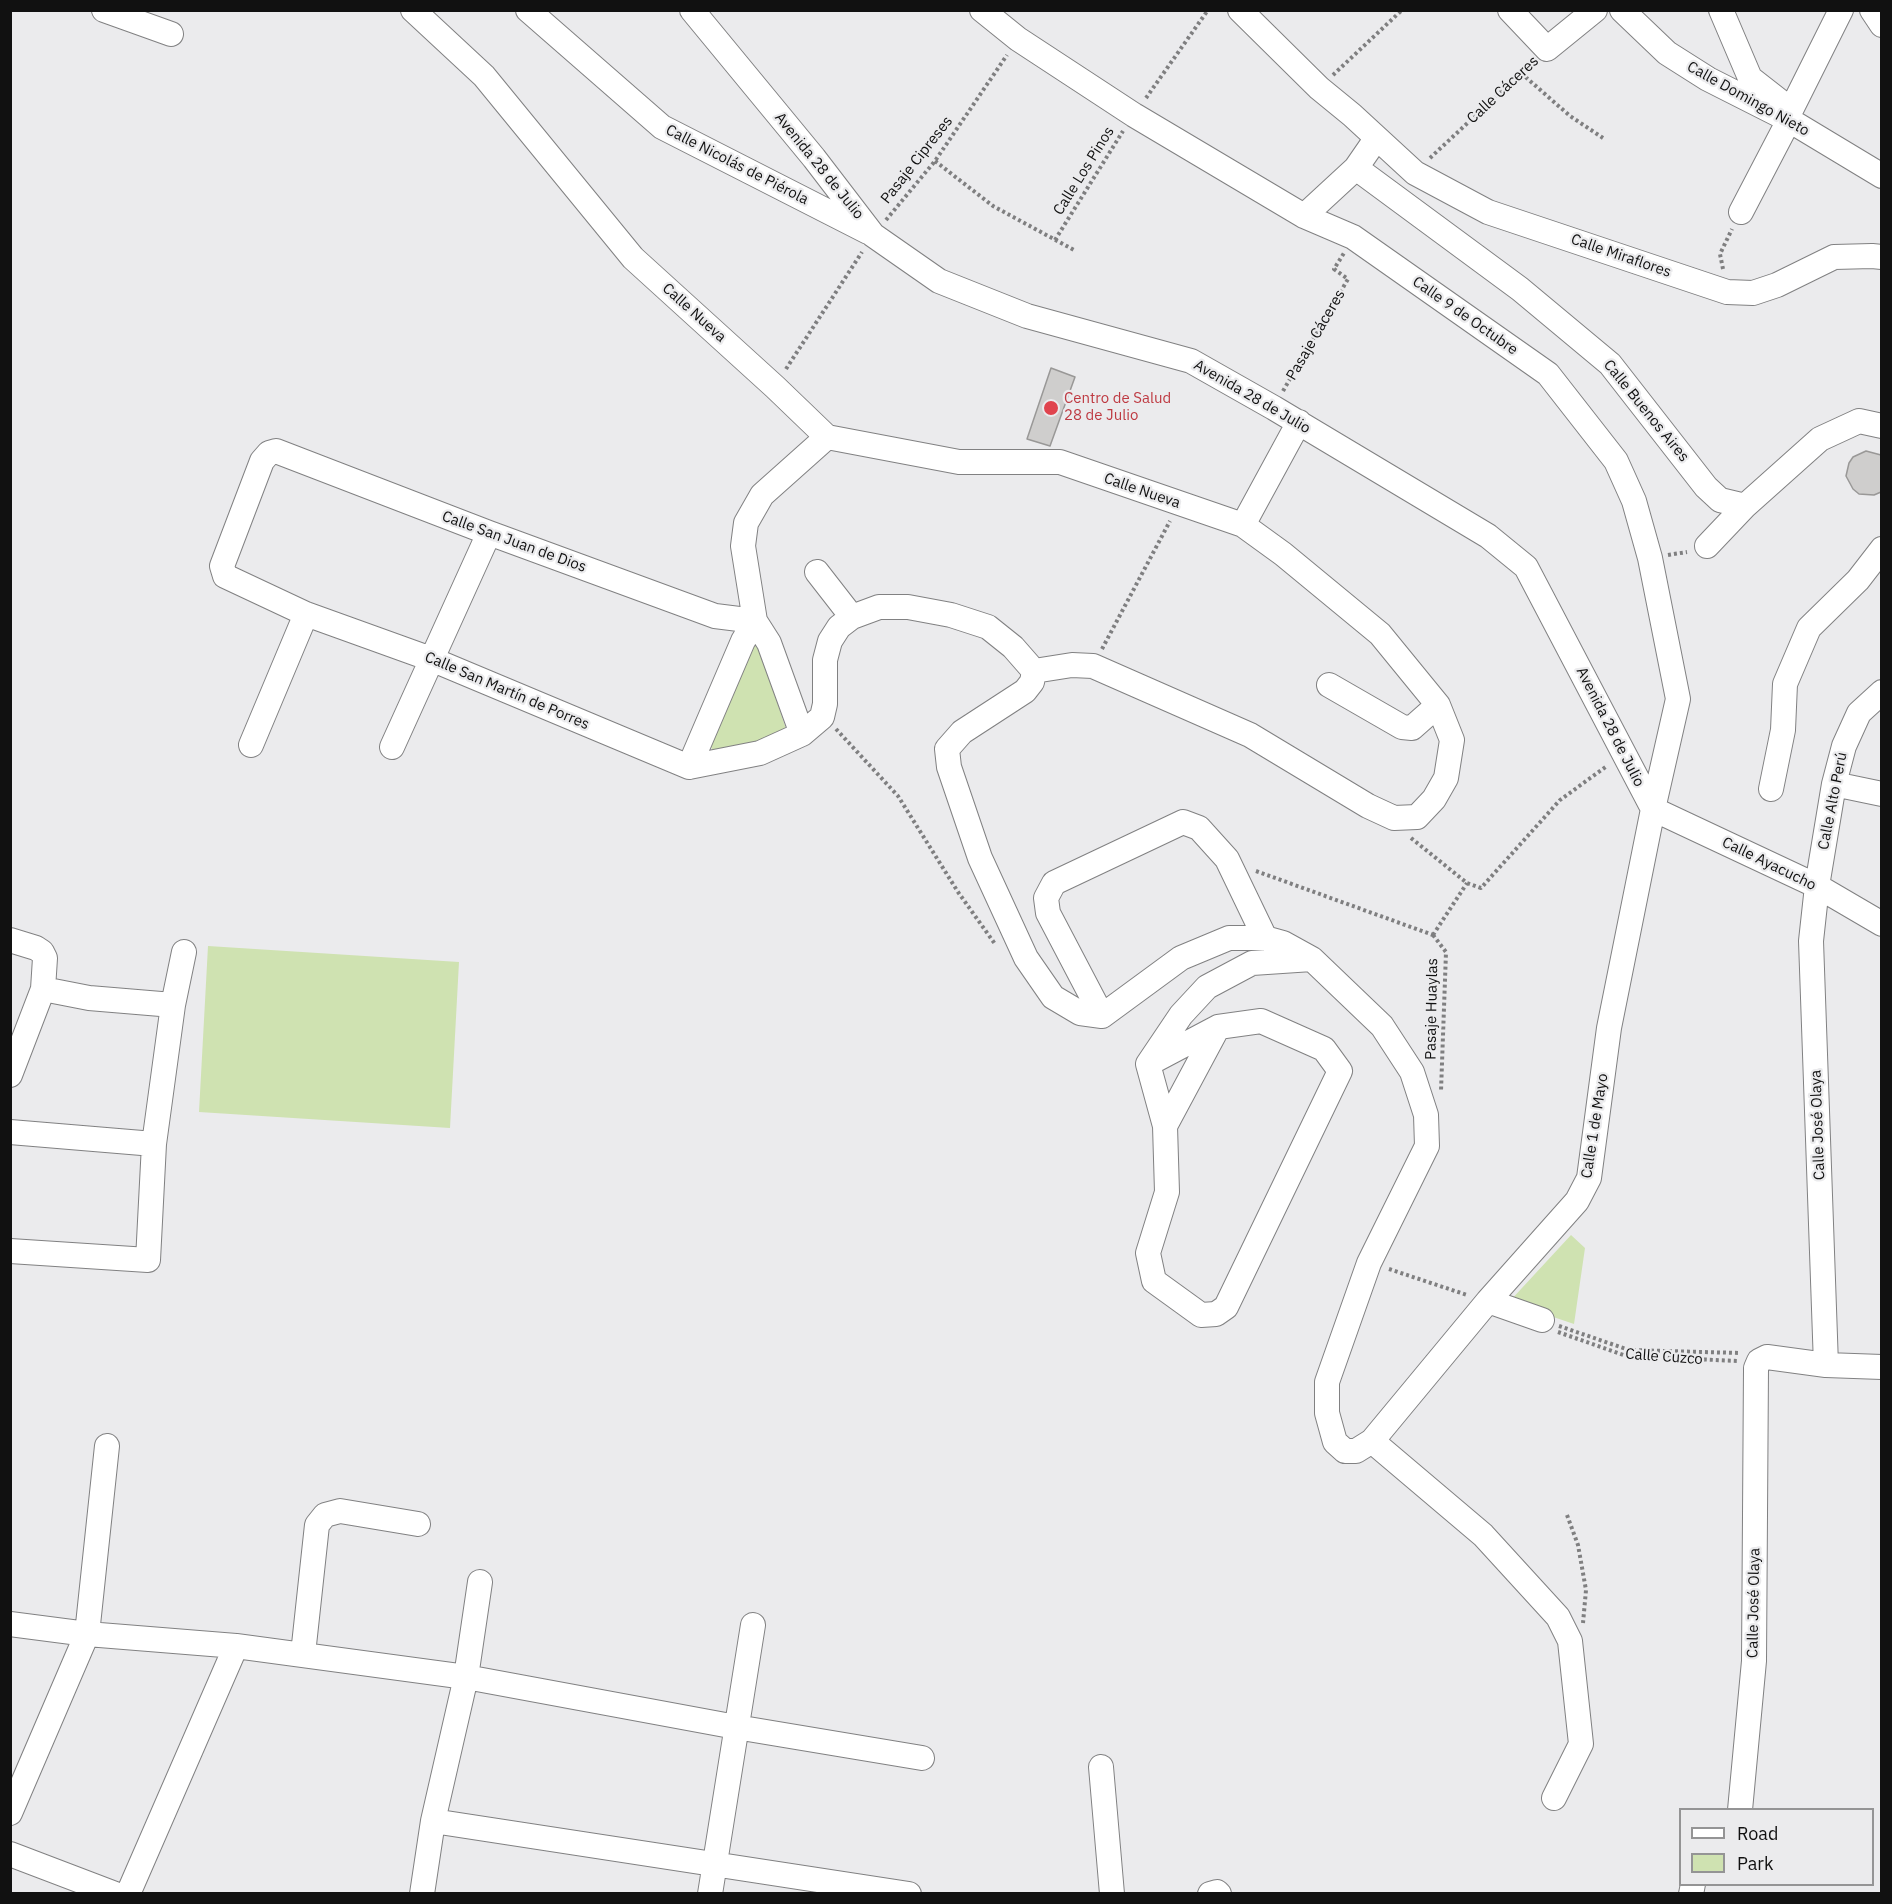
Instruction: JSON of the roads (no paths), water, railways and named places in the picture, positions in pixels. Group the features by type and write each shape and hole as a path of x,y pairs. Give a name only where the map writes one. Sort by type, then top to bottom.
{"street":[{"path":"104,10 171,34"},
{"name":"Calle Nueva","path":"413,10 484,76 633,258 827,437 959,462 1060,462 1243,525 1283,554 1380,634 1438,705 1452,740 1446,778 1434,799 1417,817 1394,818 1368,806 1250,735 1093,666 1072,664 1034,671"},
{"name":"Calle Nicolás de Piérola","path":"528,10 662,127 873,235"},
{"path":"540,10 553,34"},
{"name":"Avenida 28 de Julio","path":"692,10 806,148 873,235 939,281 1027,316 1191,361 1299,422 1488,536 1526,567 1653,809"},
{"name":"Calle 9 de Octubre","path":"982,10 1018,39 1134,115 1304,216 1353,237 1548,374 1616,461 1634,501 1650,558 1678,699 1653,809"},
{"name":"Calle Miraflores","path":"1240,10 1319,88 1352,115 1414,173 1488,212 1727,292 1754,293 1777,285 1834,258 1881,257"},
{"name":"Calle Cáceres","path":"1510,10 1547,49 1595,10"},
{"name":"Calle Domingo Nieto","path":"1622,10 1667,53 1708,79 1790,115 1881,176"},
{"path":"1721,10 1750,78 1790,115"},
{"path":"1741,212 1841,10"},
{"path":"1872,10 1881,25"},
{"path":"1304,216 1356,168 1376,139"},
{"name":"Calle Buenos Aires","path":"1356,168 1520,289 1610,364 1706,487 1720,500 1745,506"},
{"path":"1707,546 1745,506 1820,439 1859,421 1881,426"},
{"path":"1243,525 1299,422"},
{"path":"802,734 769,644 755,621 743,546 747,523 762,495 827,437"},
{"name":"Calle San Juan de Dios","path":"222,566 262,461 269,453 276,451 489,533 715,616 755,621"},
{"path":"392,747 489,533"},
{"path":"1771,789 1784,730 1785,684 1809,628 1858,580 1881,549"},
{"name":"Calle San Martín de Porres","path":"222,566 225,576 306,614 431,659 689,767"},
{"path":"818,572 852,617"},
{"path":"689,767 760,753 802,734 822,717 825,704 825,660 830,641 839,627 852,617 879,607 908,607 951,615 988,627 1013,647 1034,671 1032,682 1025,691 962,732 947,749 949,767 980,858 1026,958 1053,997 1080,1013 1102,1016 1181,958 1229,938 1265,938 1283,943 1312,959 1382,1026 1412,1072 1426,1115 1427,1146 1369,1263 1326,1382 1327,1413 1335,1442 1345,1451 1356,1451 1372,1441 1483,1535 1558,1617 1570,1641 1581,1744 1554,1798"},
{"path":"251,745 306,614"},
{"path":"689,767 743,641 755,621"},
{"path":"1329,685 1402,728 1412,728 1438,705"},
{"name":"Calle Alto Perú","path":"1817,886 1834,784 1844,746 1859,713 1881,692"},
{"path":"1834,784 1881,794"},
{"name":"Calle Ayacucho","path":"1653,809 1817,886 1881,924"},
{"name":"Calle 1 de Mayo","path":"1372,1441 1488,1301 1577,1201 1589,1178 1610,1029 1653,809"},
{"path":"1102,1016 1048,913 1046,898 1054,884 1183,822 1199,828 1227,859 1265,938"},
{"name":"Calle José Olaya","path":"1740,1808 1754,1661 1756,1368 1759,1361 1767,1357 1826,1365 1811,941 1817,886"},
{"path":"10,940 36,948 45,958 43,989 10,1076"},
{"path":"10,1251 148,1260 154,1144 173,1005 184,952"},
{"path":"1148,1064 1218,1028 1261,1021 1324,1049 1340,1071 1226,1307 1215,1314 1201,1315 1154,1281 1149,1253 1167,1192 1165,1126 1148,1064 1181,1016 1207,987 1252,963 1312,959"},
{"path":"43,989 89,998 173,1005"},
{"path":"1165,1126 1218,1028"},
{"path":"10,1131 154,1144"},
{"path":"1488,1301 1542,1320"},
{"path":"1826,1365 1881,1366"},
{"path":"10,1813 87,1634 107,1446"},
{"path":"303,1654 317,1526 325,1515 340,1511 418,1524"},
{"path":"422,1893 433,1821 466,1677 480,1582"},
{"path":"10,1624 87,1634 236,1646 466,1677 736,1727 922,1758"},
{"path":"710,1893 753,1625"},
{"path":"128,1893 236,1646"},
{"path":"1101,1767 1112,1893"},
{"path":"433,1821 909,1893"},
{"path":"10,1854 115,1893"},
{"path":"1210,1893 1219,1893"}],"place":[{"name":"Centro de Salud 28 de Julio","path":"1051,408"}]}
